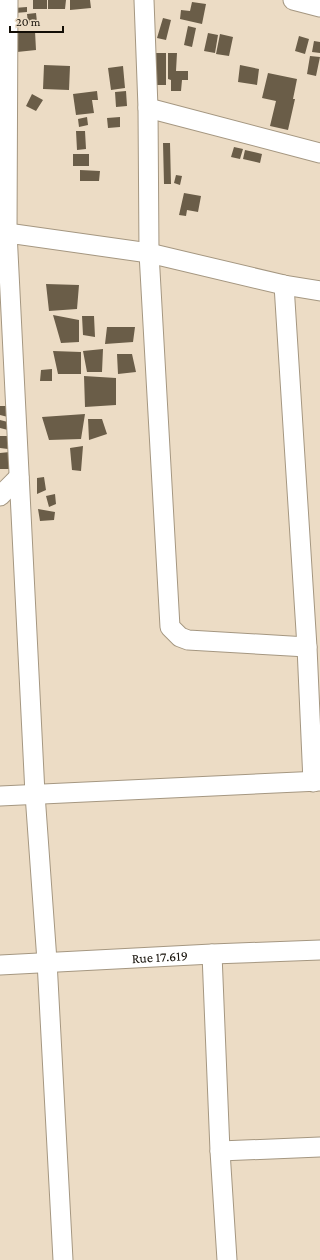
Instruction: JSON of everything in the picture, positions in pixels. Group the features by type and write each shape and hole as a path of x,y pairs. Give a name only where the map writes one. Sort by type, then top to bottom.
{"street":[{"path":"8,0 4,232 19,477 35,794 47,961 63,1260"},
{"path":"144,0 148,108 149,253 170,627 180,637 188,640 306,646"},
{"path":"293,0 320,7"},
{"path":"148,108 320,152"},
{"path":"4,232 149,253 284,285 320,291"},
{"path":"0,796 316,782 306,646 284,285"},
{"path":"0,496 19,477"},
{"name":"Rue 17.619","path":"0,964 320,950"},
{"path":"212,954 220,1151 227,1260"},
{"path":"220,1151 320,1147"}],"building":[{"path":"33,0 47,0 47,9 33,9"},
{"path":"48,0 66,0 65,9 48,9"},
{"path":"70,0 90,0 91,8 70,10"},
{"path":"192,2 206,4 202,24 180,19 181,10 190,11"},
{"path":"27,7 27,12 15,13 14,8"},
{"path":"36,13 37,22 28,23 27,14"},
{"path":"163,18 171,20 166,40 157,38"},
{"path":"188,26 196,28 192,47 184,45"},
{"path":"35,31 36,50 17,52 16,33"},
{"path":"208,33 218,35 215,53 204,51"},
{"path":"220,34 233,37 229,56 216,54"},
{"path":"299,36 309,39 305,54 295,51"},
{"path":"314,41 320,42 320,53 312,52"},
{"path":"156,53 166,53 166,85 156,85"},
{"path":"168,53 177,53 176,71 188,71 188,80 182,80 181,91 171,91 171,80 168,79"},
{"path":"310,56 320,57 316,76 307,74"},
{"path":"44,65 70,66 69,90 43,89"},
{"path":"240,65 259,69 257,85 238,82"},
{"path":"123,66 125,88 111,90 108,68"},
{"path":"268,73 297,79 293,99 295,99 288,130 270,126 276,101 262,98"},
{"path":"97,91 98,100 92,100 94,113 76,115 73,94"},
{"path":"126,91 127,106 116,107 115,92"},
{"path":"32,94 43,100 36,111 26,106"},
{"path":"87,117 88,125 79,127 78,119"},
{"path":"120,117 120,127 108,128 107,118"},
{"path":"76,131 85,131 86,149 77,150"},
{"path":"163,143 170,143 171,184 164,184"},
{"path":"234,147 243,149 240,159 231,157"},
{"path":"245,150 262,154 260,163 243,159"},
{"path":"73,154 89,154 89,166 73,166"},
{"path":"80,170 100,171 99,181 80,181"},
{"path":"176,175 182,176 180,185 174,183"},
{"path":"184,193 201,196 198,212 187,210 186,216 179,215"},
{"path":"46,284 79,285 77,309 49,311"},
{"path":"53,315 79,320 79,342 61,343"},
{"path":"82,316 94,316 95,337 83,335"},
{"path":"107,327 135,327 133,342 105,344"},
{"path":"103,349 102,372 87,372 83,351"},
{"path":"53,351 81,352 81,374 58,374"},
{"path":"117,354 132,354 136,372 118,374"},
{"path":"52,369 52,381 40,381 41,370"},
{"path":"84,376 116,378 116,405 85,407"},
{"path":"0,406 9,406 8,417 0,415"},
{"path":"85,414 81,439 49,440 42,417"},
{"path":"88,419 102,419 107,434 89,440"},
{"path":"0,420 8,422 8,430 0,428"},
{"path":"0,436 7,436 8,449 0,448"},
{"path":"83,446 81,471 72,470 70,448"},
{"path":"10,452 10,469 0,469 0,453"},
{"path":"44,477 46,490 37,494 37,478"},
{"path":"55,494 56,504 49,507 46,496"},
{"path":"38,509 55,512 54,520 40,521"}]}
